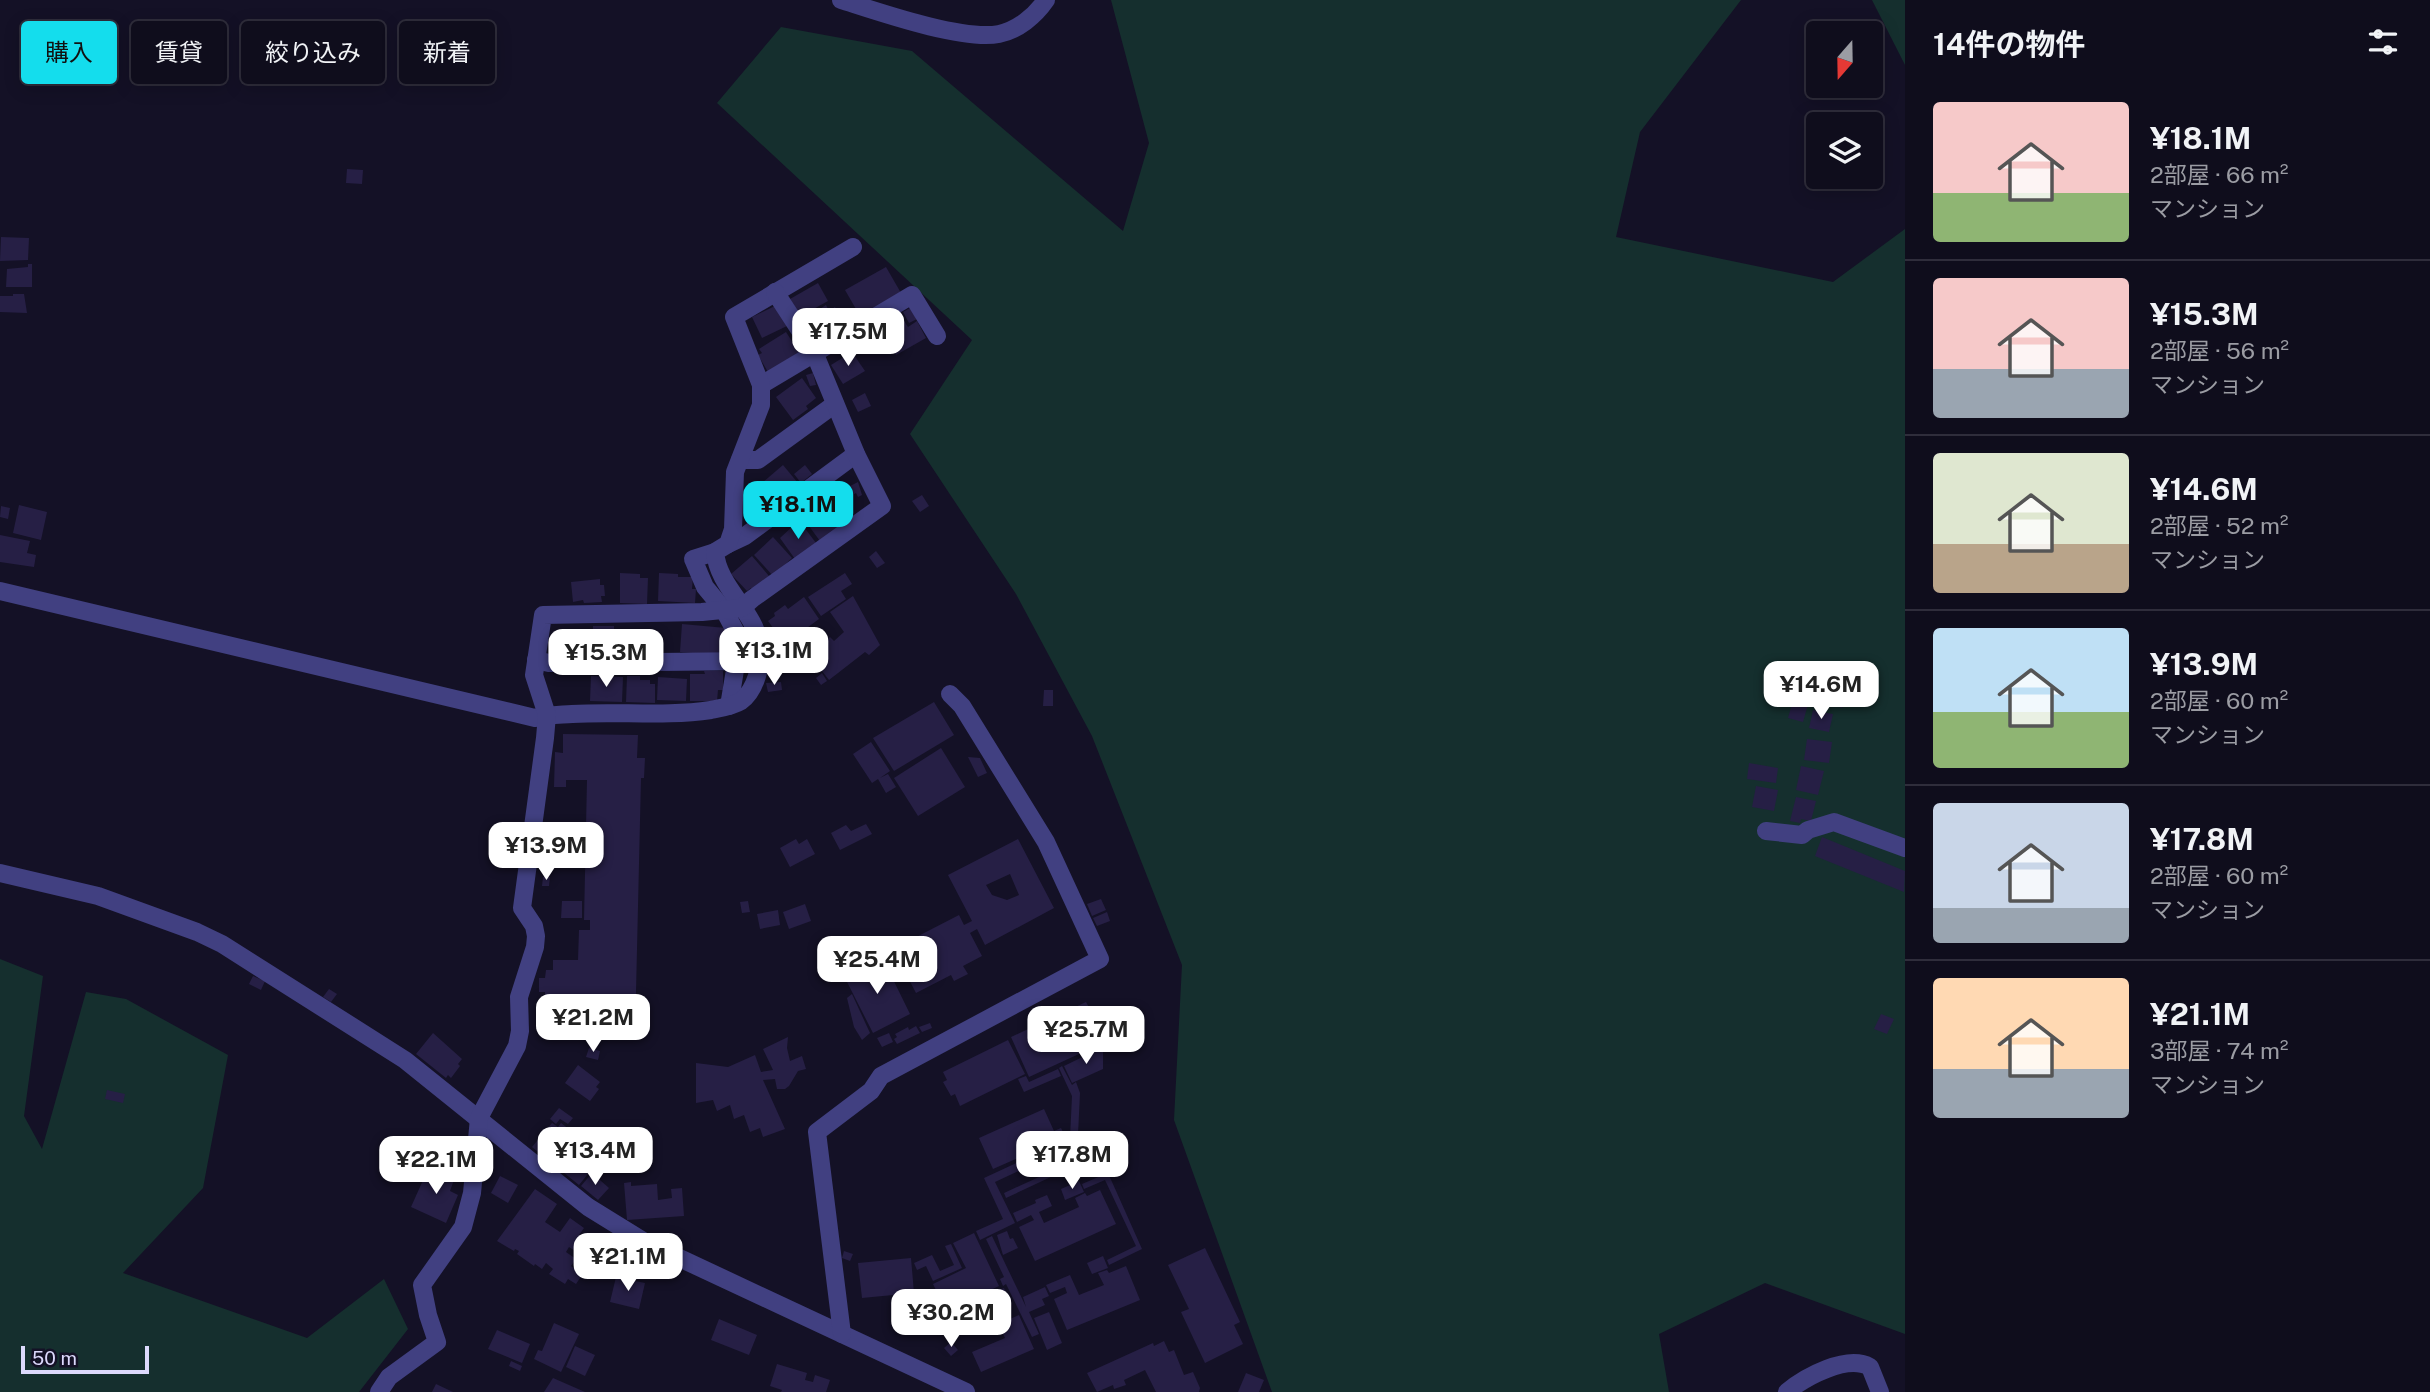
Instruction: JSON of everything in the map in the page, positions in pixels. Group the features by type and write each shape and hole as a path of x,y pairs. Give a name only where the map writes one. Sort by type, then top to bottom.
{"street":[{"path":"841,0 921,23 980,35 1000,33 1018,26 1032,17 1046,0"},
{"path":"729,706 740,640 733,609 716,565 733,529 735,472 761,405 761,385 734,317 853,247"},
{"path":"379,1392 389,1377 437,1342 422,1285 463,1227 472,1193 479,1118 517,1045 520,1031 519,997 535,947 534,926 522,908 547,715 534,675 543,615 733,609 752,599 882,506 856,454 814,352 775,292"},
{"path":"761,385 912,295 937,336"},
{"path":"740,460 758,460 835,404"},
{"path":"722,548 744,536 856,454"},
{"path":"0,591 535,718 600,713 688,713 739,703 753,687 761,661 757,628 733,609"},
{"path":"536,660 550,663 761,661"},
{"path":"842,1334 817,1132 871,1091 881,1076 1100,959 1046,842 962,706 950,694"},
{"path":"1766,831 1802,835 1808,830 1834,822 1905,848"},
{"path":"0,873 99,896 222,944 405,1060 614,1225 655,1247 966,1392"},
{"path":"1787,1392 1812,1375 1854,1362 1870,1367 1880,1392"}],"green space":[{"path":"1111,0 1741,0 1640,132 1616,237 1833,282 1905,229 1905,1334 1765,1283 1659,1334 1669,1392 1272,1392 1174,1120 1182,965 1092,736 1016,594 910,434 972,340 717,103 781,27 912,51 1123,231 1149,143"},
{"path":"1872,0 1905,0 1905,65 1883,21"},
{"path":"0,959 43,976 24,1116 42,1149 86,992 126,999 228,1055 203,1188 123,1273 307,1338 384,1279 408,1329 359,1392 0,1392"}],"building":[{"path":"347,169 363,170 362,184 346,183"},
{"path":"1,237 29,238 28,260 0,261"},
{"path":"28,264 32,264 32,287 6,287 7,269 28,267"},
{"path":"886,267 901,293 860,316 845,290"},
{"path":"818,283 828,301 799,317 790,299"},
{"path":"24,294 27,313 0,312 0,296"},
{"path":"777,305 787,326 762,338 752,317"},
{"path":"826,305 829,311 835,307 845,325 820,340 810,322 818,317 815,312"},
{"path":"910,308 917,319 909,323 903,312"},
{"path":"904,321 908,327 917,321 926,338 896,355 883,334"},
{"path":"786,332 799,352 768,372 758,355 762,353 759,349"},
{"path":"852,352 865,371 843,384 831,365"},
{"path":"813,373 816,385 810,386 806,375"},
{"path":"802,378 816,398 806,406 808,409 793,420 776,397"},
{"path":"865,393 871,406 858,412 852,400"},
{"path":"783,465 798,483 772,506 756,488"},
{"path":"805,465 812,474 801,483 794,474"},
{"path":"858,482 862,495 858,497 856,493 849,497 844,489"},
{"path":"922,495 929,506 920,512 912,501"},
{"path":"839,502 851,518 820,541 806,522 822,510 825,513"},
{"path":"19,505 47,512 41,540 13,533"},
{"path":"1,506 10,508 8,519 0,517"},
{"path":"801,523 816,543 795,559 780,538 793,526 794,528"},
{"path":"0,535 30,541 27,553 36,555 34,567 0,562"},
{"path":"773,537 792,558 773,576 754,555"},
{"path":"876,551 885,563 877,568 869,557"},
{"path":"752,556 769,576 753,590 751,588 747,591 731,574"},
{"path":"620,573 640,574 640,578 648,578 647,604 620,603"},
{"path":"659,573 693,577 695,603 658,601"},
{"path":"845,573 852,584 841,591 846,599 821,616 808,597"},
{"path":"600,579 600,585 604,585 605,596 601,596 602,602 573,602 571,582"},
{"path":"853,596 880,645 869,655 865,652 829,680 812,658 819,649 817,648 830,637 834,641 844,632 830,612"},
{"path":"804,597 819,619 785,644 768,621 785,605 788,609"},
{"path":"682,624 726,628 726,633 730,634 728,656 680,652"},
{"path":"593,626 614,626 614,656 567,656 567,633 593,633"},
{"path":"549,646 564,647 563,655 549,654"},
{"path":"704,671 723,671 723,690 718,690 717,701 690,701 690,674 705,674"},
{"path":"822,673 827,681 821,685 816,678"},
{"path":"591,676 623,677 622,702 590,701"},
{"path":"627,676 640,676 640,680 650,680 650,684 655,684 655,703 626,702"},
{"path":"658,677 687,679 686,701 657,700"},
{"path":"781,682 782,690 768,692 766,683"},
{"path":"1044,690 1053,690 1053,706 1043,706"},
{"path":"1796,690 1811,694 1803,722 1788,718"},
{"path":"1836,694 1845,697 1842,708 1832,705"},
{"path":"934,702 954,735 894,771 873,738"},
{"path":"1813,710 1833,714 1829,732 1809,728"},
{"path":"563,734 638,735 637,758 645,758 644,778 641,778 635,1035 613,1035 613,1028 590,1027 590,1032 573,1032 573,1027 567,1027 567,1020 544,1019 545,992 539,992 539,978 545,978 546,970 553,970 553,960 578,960 579,930 590,930 590,920 584,920 587,780 566,780 566,787 554,787 555,752 563,753"},
{"path":"1807,739 1832,742 1829,763 1804,760"},
{"path":"871,742 890,771 880,778 888,774 896,787 886,793 878,779 872,783 853,754"},
{"path":"941,748 965,787 918,816 894,778"},
{"path":"968,757 980,758 987,773 978,777"},
{"path":"1749,763 1778,768 1776,783 1747,779"},
{"path":"1801,766 1824,771 1818,795 1796,790"},
{"path":"1756,786 1778,790 1774,811 1752,807"},
{"path":"1796,797 1816,801 1811,821 1790,821"},
{"path":"866,824 872,834 840,850 831,833 846,825 851,831"},
{"path":"1822,837 1905,871 1904,892 1815,856"},
{"path":"796,839 799,844 807,839 815,854 790,867 780,848"},
{"path":"1018,839 1054,908 985,945 977,929 970,933 982,956 963,966 968,974 954,981 951,975 916,993 893,949 959,915 964,925 972,921 948,875","holes":["1010,874 1019,895 1007,900 992,895 986,885"]},
{"path":"543,877 550,877 549,886 542,886"},
{"path":"1101,899 1106,910 1092,916 1087,904"},
{"path":"562,901 582,901 582,918 561,918"},
{"path":"748,901 750,912 742,913 740,902"},
{"path":"805,904 811,921 789,929 783,912"},
{"path":"778,910 780,925 760,929 757,914"},
{"path":"1107,912 1110,921 1097,926 1093,918"},
{"path":"884,961 910,1014 873,1033 846,980 853,976 851,972 871,962 873,966"},
{"path":"253,976 265,981 261,990 249,984"},
{"path":"329,989 337,994 331,1002 323,997"},
{"path":"852,994 870,1033 862,1040 854,1027 847,998"},
{"path":"1086,1002 1091,1011 1103,1014 1108,1019 1105,1042 1029,1077 1011,1037"},
{"path":"1881,1014 1894,1019 1887,1034 1874,1029"},
{"path":"930,1023 932,1028 922,1032 919,1027"},
{"path":"916,1026 920,1033 897,1044 895,1034"},
{"path":"433,1033 462,1059 451,1078 448,1075 446,1078 416,1054"},
{"path":"889,1033 893,1042 882,1047 877,1038"},
{"path":"788,1037 790,1061 802,1056 806,1069 798,1071 785,1089 777,1089 775,1079 763,1080 785,1129 763,1137 760,1128 750,1132 744,1115 734,1119 730,1105 717,1111 713,1100 696,1103 696,1063 728,1067 755,1055 761,1072 773,1070 763,1049"},
{"path":"1008,1040 1025,1074 960,1106 955,1094 951,1096 943,1082 947,1080 943,1072"},
{"path":"1103,1047 1103,1069 1072,1083 1064,1066"},
{"path":"589,1048 600,1051 598,1060 586,1057"},
{"path":"578,1065 600,1082 596,1087 599,1089 590,1101 565,1083"},
{"path":"1062,1066 1072,1085 1076,1082 1080,1093 1078,1135 1081,1142 995,1182 1015,1223 980,1240 976,1231 1003,1219 984,1178 1060,1143 1059,1140 993,1169 979,1138 1044,1109 1054,1131 1061,1128 1067,1140 1070,1138 1072,1096 1059,1068"},
{"path":"1058,1069 1061,1076 1024,1092 1018,1079 1026,1076 1029,1082"},
{"path":"107,1090 125,1094 123,1103 105,1099"},
{"path":"559,1108 573,1118 568,1124 560,1119 556,1124 550,1119"},
{"path":"552,1123 558,1127 561,1123 578,1136 572,1144 596,1164 579,1185 532,1147"},
{"path":"1085,1156 1104,1164 1142,1249 1109,1265 1107,1260 1136,1246 1105,1180 1084,1189 1082,1184 1103,1175 1097,1164 1083,1162 1006,1198 1004,1193"},
{"path":"428,1169 454,1180 450,1191 458,1195 446,1223 411,1207"},
{"path":"592,1173 609,1188 598,1200 581,1186"},
{"path":"500,1176 518,1185 508,1203 491,1193"},
{"path":"1079,1181 1084,1192 1065,1200 1061,1189"},
{"path":"631,1182 631,1186 657,1184 658,1200 672,1198 671,1189 682,1188 684,1216 627,1220 624,1183"},
{"path":"535,1189 557,1204 545,1222 560,1232 570,1218 584,1228 579,1235 584,1238 575,1251 569,1247 566,1252 576,1259 571,1266 582,1275 576,1284 568,1279 565,1284 549,1274 553,1269 546,1263 542,1269 535,1264 534,1266 517,1254 519,1251 497,1241"},
{"path":"1100,1190 1116,1224 1035,1261 1019,1227 1034,1220 1031,1215 1017,1222 1013,1213 1047,1195 1052,1206 1039,1212 1044,1223 1079,1207 1075,1198"},
{"path":"1007,1231 1018,1248 1003,1255 997,1235"},
{"path":"974,1233 999,1286 946,1311 933,1284 966,1268 953,1243"},
{"path":"992,1236 1026,1307 1023,1297 1045,1287 1049,1296 1042,1299 1045,1305 1029,1312 1039,1334 1032,1337 1006,1284 1003,1286 1000,1279 1004,1277 986,1239"},
{"path":"597,1244 613,1249 607,1265 592,1260"},
{"path":"951,1244 962,1268 933,1281 926,1266 917,1270 914,1263 932,1255 940,1271 954,1265 945,1246"},
{"path":"1205,1248 1240,1322 1234,1325 1243,1344 1205,1363 1181,1312 1189,1309 1168,1265"},
{"path":"844,1251 853,1254 850,1261 842,1258"},
{"path":"1103,1256 1108,1268 1092,1274 1087,1263"},
{"path":"911,1258 914,1293 862,1298 858,1263"},
{"path":"1126,1266 1140,1300 1067,1330 1054,1299 1067,1293 1065,1287 1050,1293 1046,1285 1070,1275 1079,1295 1104,1285 1098,1273 1107,1270 1109,1273"},
{"path":"616,1277 645,1283 639,1309 610,1302"},
{"path":"1004,1288 1011,1305 967,1323 960,1306"},
{"path":"1049,1312 1062,1343 1047,1350 1034,1318"},
{"path":"1019,1315 1034,1349 981,1372 972,1352 1005,1338 998,1324"},
{"path":"719,1319 757,1335 749,1355 711,1340"},
{"path":"554,1323 579,1334 561,1372 534,1359 538,1350 542,1351"},
{"path":"497,1330 530,1344 522,1363 488,1349"},
{"path":"1164,1341 1169,1352 1174,1350 1184,1375 1193,1372 1200,1388 1199,1392 1156,1392 1145,1370 1124,1380 1126,1385 1114,1389 1113,1385 1097,1392 1087,1373 1153,1343 1154,1346"},
{"path":"951,1342 958,1350 951,1356 944,1348"},
{"path":"575,1346 595,1355 585,1376 566,1367"},
{"path":"511,1361 522,1366 520,1371 509,1366"},
{"path":"777,1364 807,1373 805,1380 813,1382 815,1375 830,1380 826,1392 781,1392 782,1390 770,1386"},
{"path":"1246,1373 1264,1380 1259,1392 1238,1392"},
{"path":"553,1378 585,1392 544,1392"},
{"path":"436,1384 453,1392 432,1392"}]}
